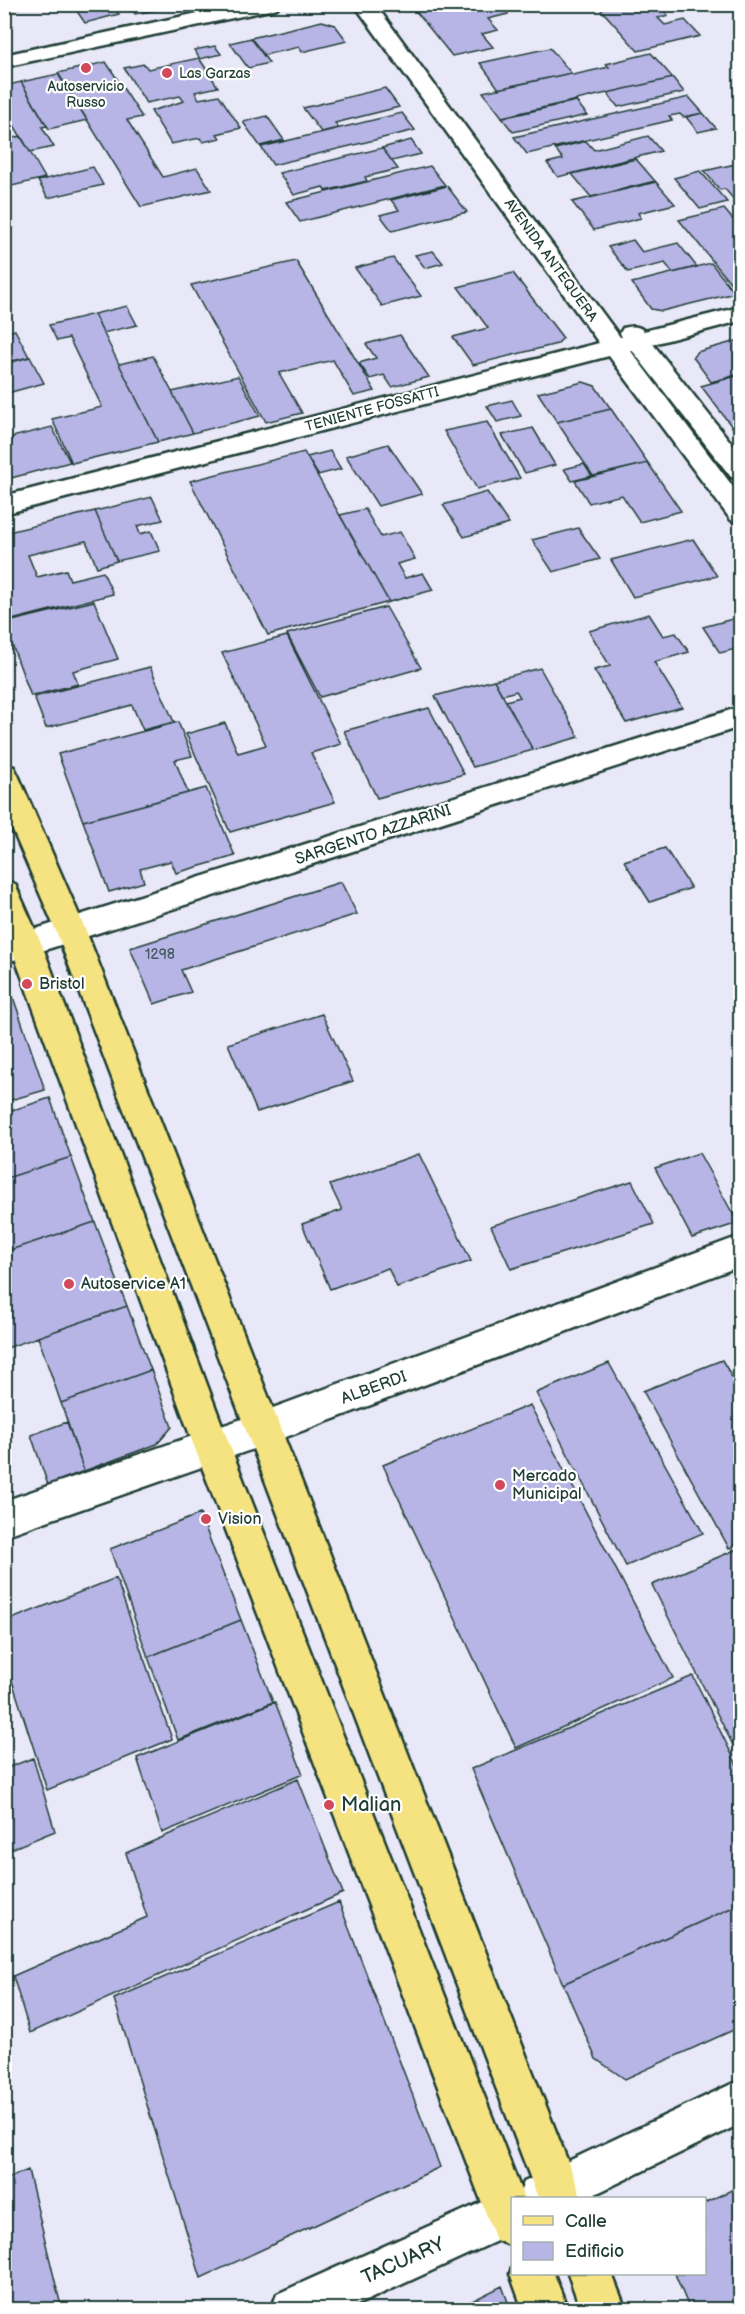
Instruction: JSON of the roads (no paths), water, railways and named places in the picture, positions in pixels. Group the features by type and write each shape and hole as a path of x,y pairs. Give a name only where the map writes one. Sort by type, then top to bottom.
{"main road":[{"path":"4,775 71,931 262,1430 529,2197"},
{"path":"4,892 16,948 212,1446 528,2197"},
{"path":"532,2275 546,2310"},
{"path":"590,2275 604,2310"}],"street":[{"path":"4,61 270,4"},
{"name":"AVENIDA ANTEQUERA","path":"364,4 626,344 741,471"},
{"name":"AVENIDA ANTEQUERA","path":"384,4 626,344 741,514"},
{"name":"TENIENTE FOSSATTI","path":"4,505 741,314"},
{"name":"SARGENTO AZZARINI","path":"16,948 741,717"},
{"name":"ALBERDI","path":"4,1519 262,1430 741,1251"},
{"name":"TACUARY","path":"550,2197 741,2102"},
{"name":"TACUARY","path":"293,2310 511,2215"}],"place":[{"name":"Autoservicio Russo","path":"86,68"},
{"name":"Las Garzas","path":"167,73"},
{"name":"Bristol","path":"27,984"},
{"name":"Autoservice A1","path":"69,1284"},
{"name":"Mercado Municipal","path":"500,1485"},
{"name":"Vision","path":"206,1519"},
{"name":"Malian","path":"329,1805"}]}
